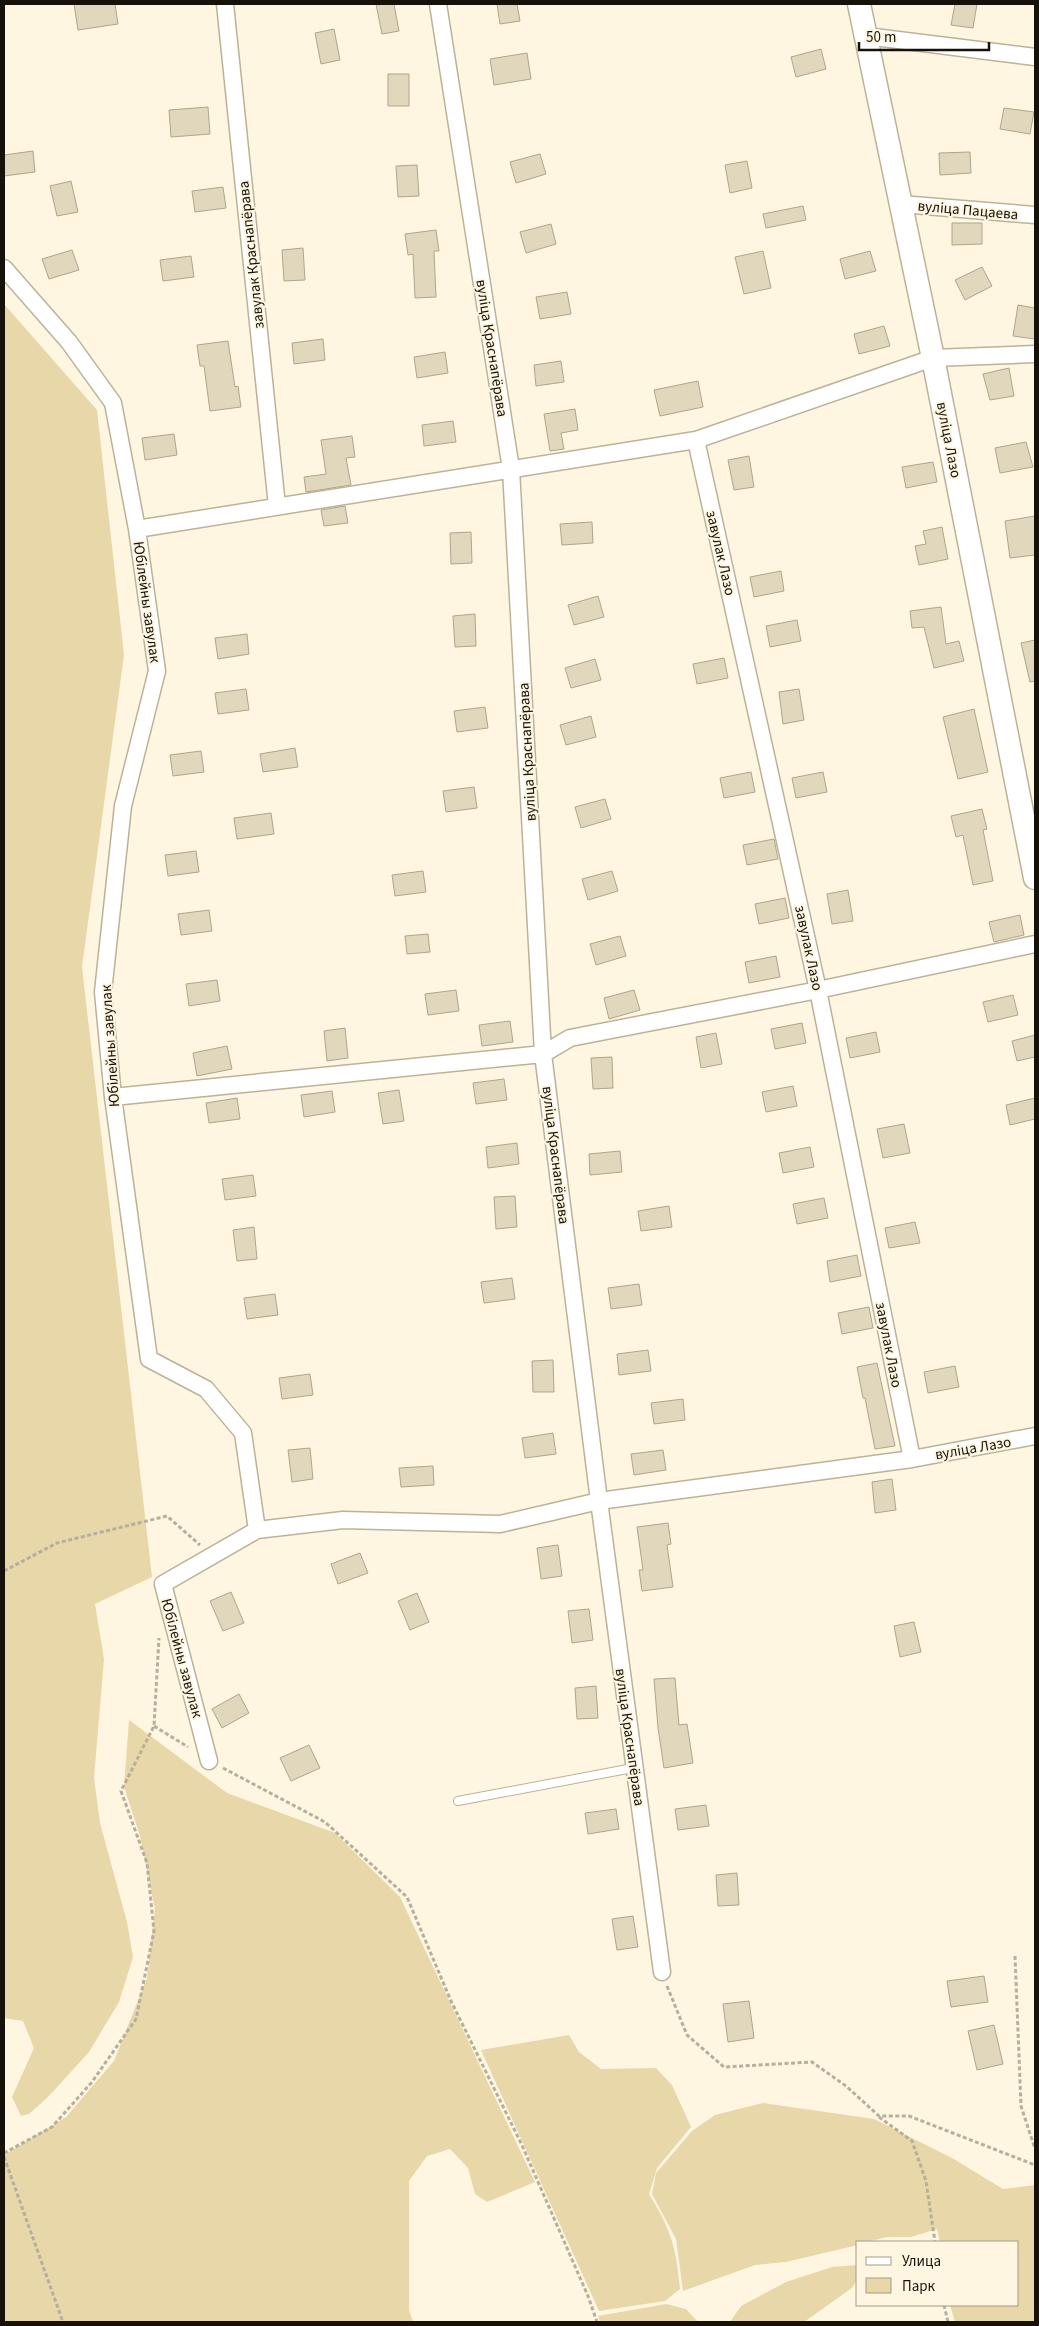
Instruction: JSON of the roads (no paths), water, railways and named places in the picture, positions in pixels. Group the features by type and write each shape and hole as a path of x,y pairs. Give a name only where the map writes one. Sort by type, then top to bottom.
{"main road":[{"name":"вуліца Лазо","path":"859,4 933,358 1035,878"}],"street":[{"name":"завулак Краснапёрава","path":"225,4 277,506"},
{"name":"вуліца Краснапёрава","path":"438,4 511,469 543,1054 599,1502 662,1972"},
{"path":"866,36 1035,57"},
{"name":"вуліца Пацаева","path":"901,204 1035,215"},
{"name":"Юбілейны завулак","path":"4,268 69,342 113,403 137,529 157,670 123,806 103,992 113,1097 149,1359 206,1389 242,1434 257,1530 163,1584 209,1761"},
{"path":"137,529 696,440 933,358 1035,354"},
{"name":"завулак Лазо","path":"696,440 818,990 912,1459"},
{"path":"113,1097 543,1054 570,1038 818,990 1035,944"},
{"name":"вуліца Лазо","path":"912,1459 1035,1436"},
{"path":"257,1530 343,1520 500,1524 599,1502 912,1459"}],"lane":[{"path":"458,1801 634,1768"}]}
